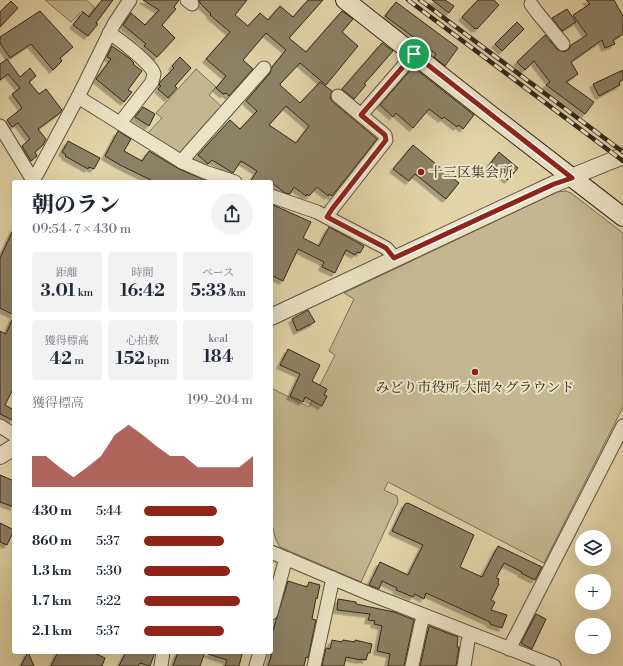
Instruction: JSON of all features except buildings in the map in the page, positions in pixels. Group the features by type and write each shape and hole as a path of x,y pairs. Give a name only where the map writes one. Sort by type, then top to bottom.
{"main road":[{"path":"345,0 623,217"}],"street":[{"path":"34,180 78,98 116,20 130,0"},
{"path":"532,1 536,11 563,44"},
{"path":"110,33 151,67 154,74 152,82 120,123"},
{"path":"361,115 414,54"},
{"path":"182,162 264,68"},
{"path":"327,217 386,140 385,135 338,96"},
{"path":"78,98 182,162 229,180"},
{"path":"0,126 32,180"},
{"path":"273,316 554,184 572,178 623,156"},
{"path":"273,197 307,208 327,217 386,248 394,258"},
{"path":"0,426 12,434"},
{"path":"509,649 623,426"},
{"path":"0,456 12,448"},
{"path":"273,553 424,616 547,665"},
{"path":"273,606 284,566 288,559"},
{"path":"314,666 333,578"},
{"path":"412,666 424,616"},
{"path":"464,666 468,642 471,634"},
{"path":"161,666 163,654"},
{"path":"256,666 259,654"}],"shaded area":[{"path":"45,0 86,0 95,8 88,16 82,11 71,22"},
{"path":"196,69 216,87 209,95 224,109 180,155 146,135 162,118 156,113"},
{"name":"みどり市役所 大間々グラウンド","path":"566,191 571,193 623,233 623,407 544,563 388,482 384,490 397,496 398,502 361,582 280,547 276,540 273,529 273,389 309,407 335,355 329,351 354,299 344,293 557,192"}],"railway":[{"path":"408,0 623,161"},
{"path":"420,0 623,152"}],"place":[{"name":"十三区集会所","path":"421,172"},
{"name":"みどり市役所 大間々グラウンド","path":"475,372"}],"route":[{"path":"414,54 572,178 554,184 465,224 394,258 386,248 327,217 386,140 385,135 361,115 414,54"}]}
